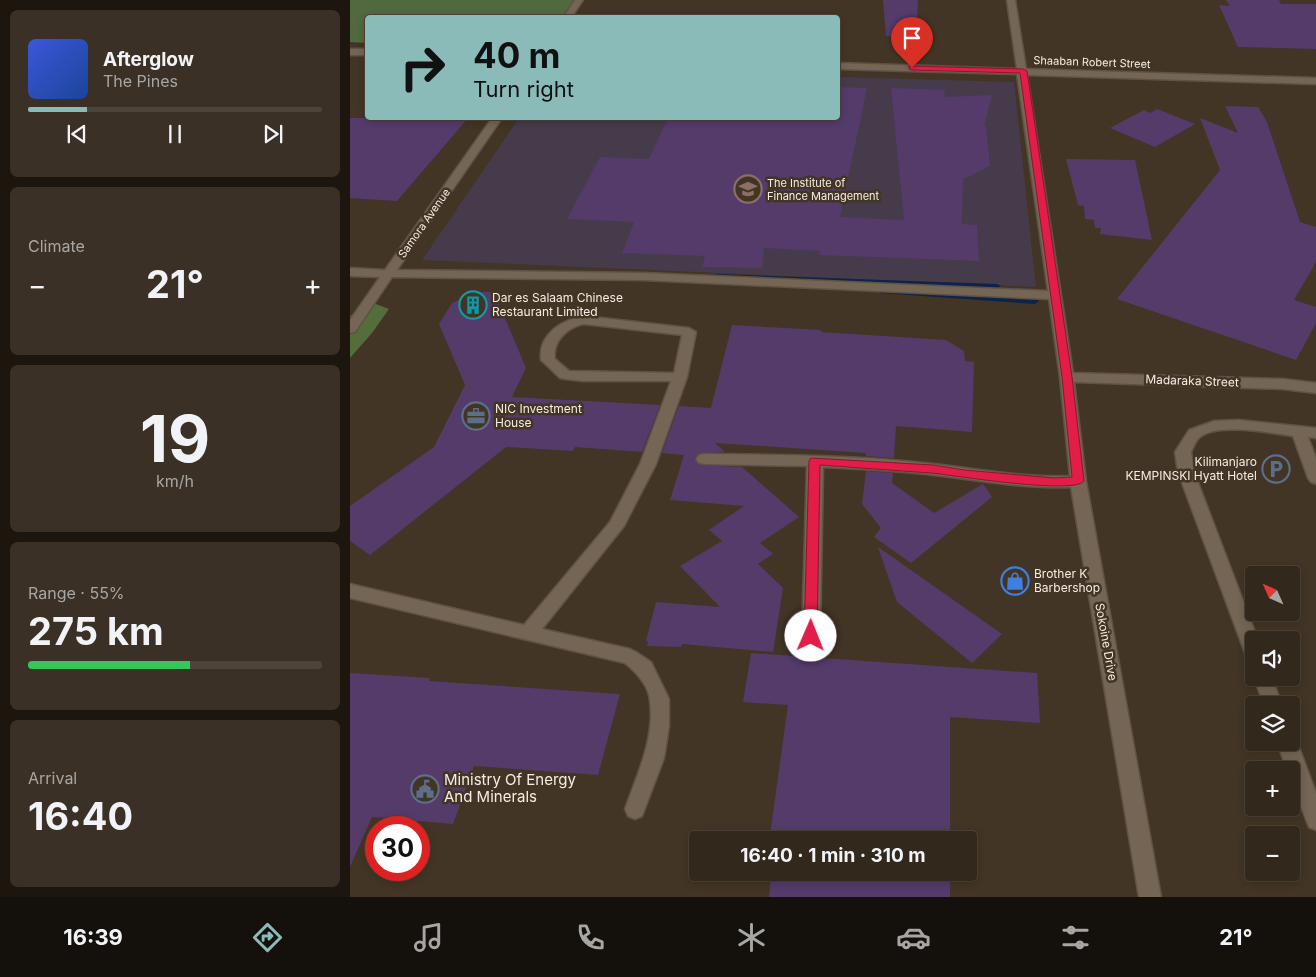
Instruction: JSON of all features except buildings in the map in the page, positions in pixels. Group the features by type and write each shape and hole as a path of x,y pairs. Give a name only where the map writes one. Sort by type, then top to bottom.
{"street":[{"path":"569,15 579,0"},
{"name":"Sokoine Drive","path":"1011,0 1067,377 1078,481 1150,897"},
{"path":"350,52 365,52"},
{"name":"Shaaban Robert Street","path":"840,66 1316,81"},
{"name":"Samora Avenue","path":"350,329 496,120"},
{"path":"350,272 388,274 585,275 1054,295"},
{"path":"528,633 616,526 648,464 680,378 689,332 584,320 564,327 549,343 548,360 565,375 583,377 680,378"},
{"name":"Madaraka Street","path":"1067,377 1283,384 1316,388"},
{"path":"1246,631 1186,472 1183,452 1194,434 1214,426 1239,425 1316,433"},
{"path":"1298,430 1316,478"},
{"path":"704,459 815,461 933,469 964,474 1054,482 1078,481"},
{"path":"811,636 815,461"},
{"path":"350,592 630,657 644,668 660,699 659,726 654,758 635,809"},
{"path":"1290,751 1316,820"}],"shaded area":[{"name":"The Institute of Finance Management","path":"840,77 1014,82 1036,287 422,260 518,120 840,120"}],"green space":[{"path":"350,0 574,0 564,15 365,15 365,43 350,42"},
{"path":"373,303 389,309 372,333 350,358 350,316"}],"waterway":[{"path":"718,276 997,286"},
{"path":"883,291 1035,301"}],"place":[{"name":"The Institute of Finance Management","path":"748,189"},
{"name":"Dar es Salaam Chinese Restaurant Limited","path":"473,305"},
{"name":"NIC Investment House","path":"476,416"},
{"name":"Kilimanjaro KEMPINSKI Hyatt Hotel","path":"1276,469"},
{"name":"Brother K Barbershop","path":"1015,581"},
{"name":"Ministry Of Energy And Minerals","path":"425,789"}],"route":[{"path":"811,636 815,461 933,469 964,474 1054,482 1078,481 1067,377 1023,71 912,68"}]}
